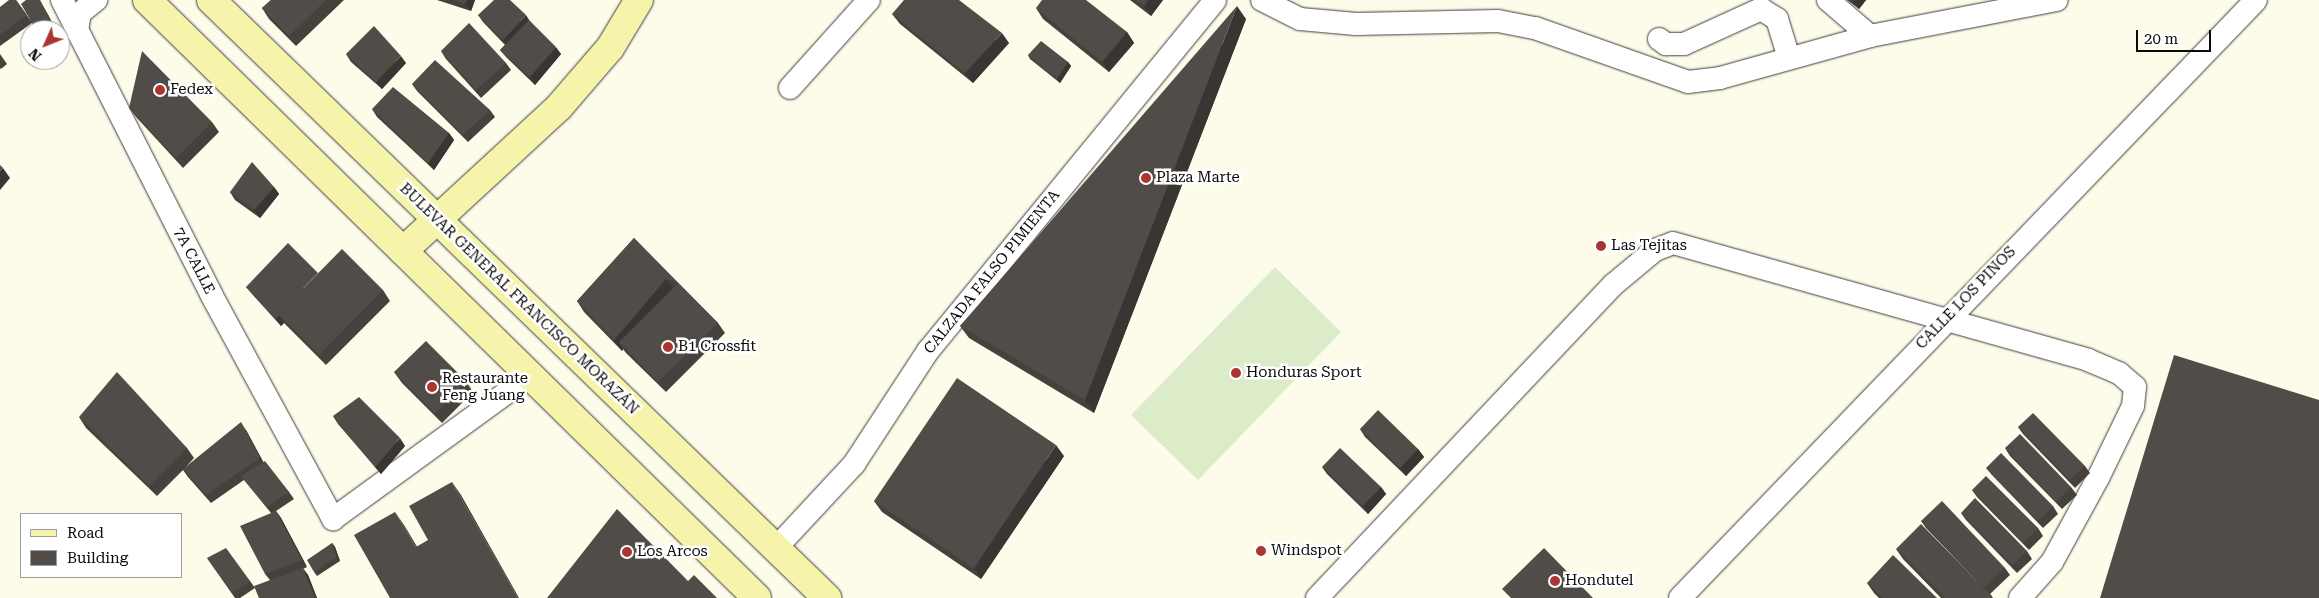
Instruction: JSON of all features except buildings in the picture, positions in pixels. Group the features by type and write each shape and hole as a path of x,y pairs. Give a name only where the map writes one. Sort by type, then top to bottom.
{"main road":[{"path":"147,0 757,598"},
{"name":"BULEVAR GENERAL FRANCISCO MORAZÁN","path":"211,0 828,598"},
{"path":"403,251 560,107 610,48 638,0"}],"street":[{"name":"7A CALLE","path":"62,0 212,296 333,519 530,376"},
{"path":"77,31 80,13 96,0"},
{"path":"790,88 869,0"},
{"name":"CALZADA FALSO PIMIENTA","path":"776,548 854,464 928,351 1215,0"},
{"path":"1262,0 1300,19 1356,24 1498,21 1535,28 1688,82 1720,78 1870,36 2057,0"},
{"path":"1828,0 1870,36"},
{"name":"CALLE LOS PINOS","path":"1680,598 1947,318 2256,0"},
{"path":"1659,39 1675,45 1684,44 1761,9 1777,19 1789,58"},
{"path":"1317,598 1614,285 1654,250 1674,243 1696,247 2088,360 2119,374 2134,387 2133,406 2098,478 2052,562 2020,598"}],"green space":[{"name":"Honduras Sport","path":"1275,267 1341,332 1198,480 1131,415"}],"place":[{"name":"Fedex","path":"160,90"},
{"name":"Plaza Marte","path":"1146,178"},
{"name":"Las Tejitas","path":"1601,246"},
{"name":"B1 Crossfit","path":"668,347"},
{"name":"Honduras Sport","path":"1236,373"},
{"name":"Restaurante Feng Juang","path":"432,387"},
{"name":"Windspot","path":"1261,551"},
{"name":"Los Arcos","path":"627,552"},
{"name":"Hondutel","path":"1555,581"}]}
